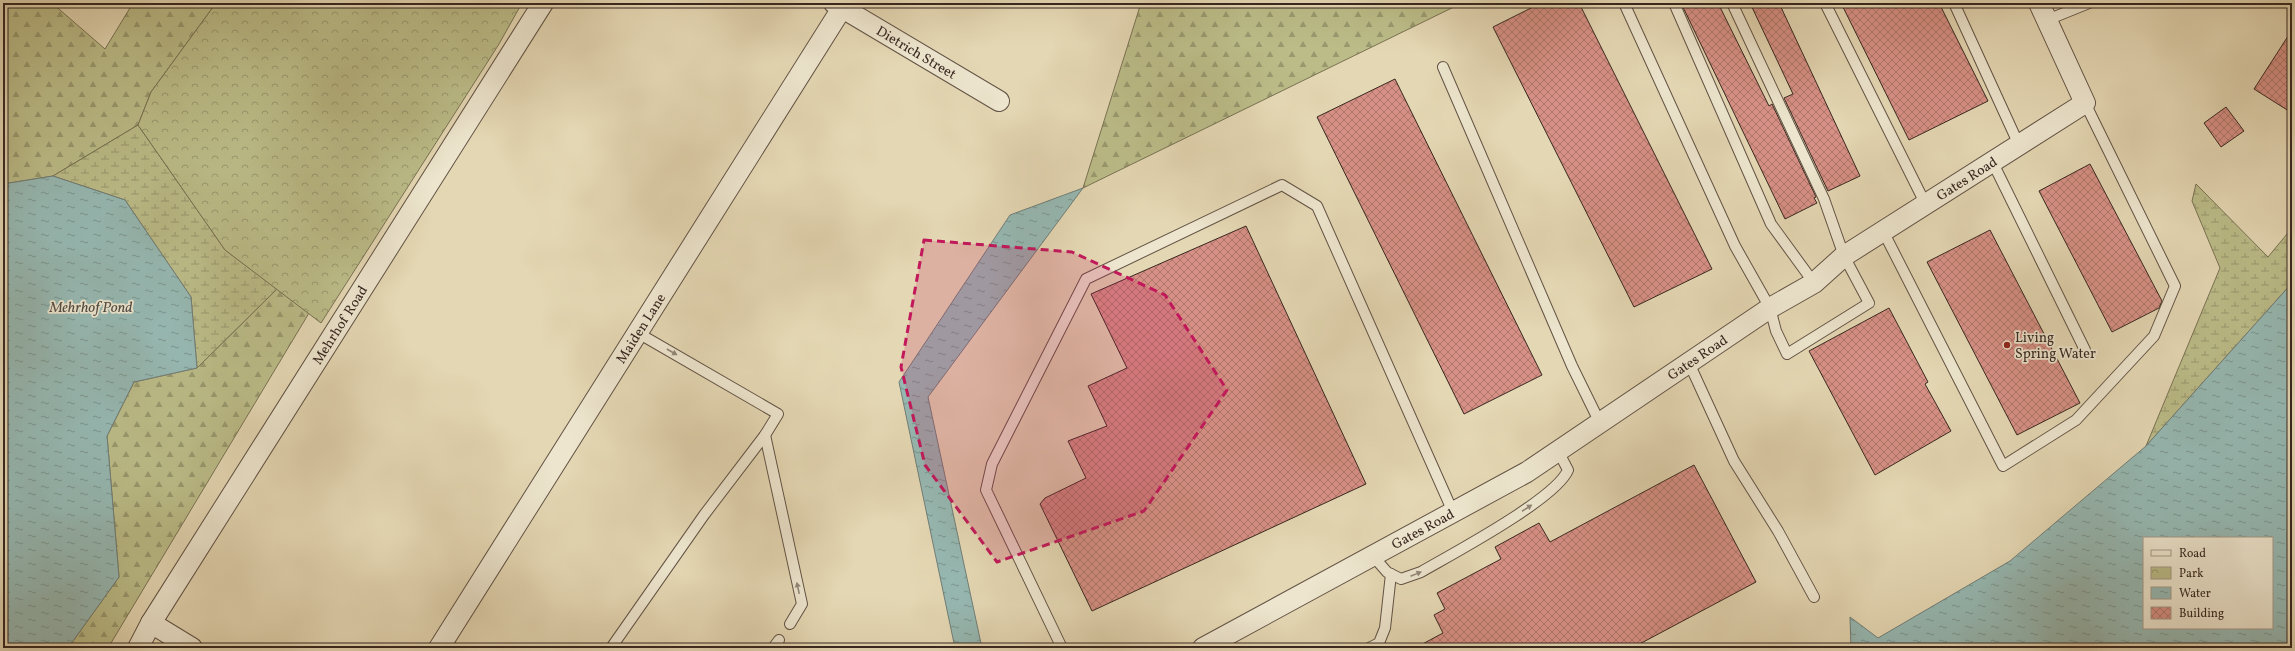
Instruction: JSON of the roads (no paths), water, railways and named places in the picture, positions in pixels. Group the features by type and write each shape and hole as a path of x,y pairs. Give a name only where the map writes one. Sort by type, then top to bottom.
{"street":[{"name":"Mehrhof Road","path":"138,648 151,623 543,3"},
{"name":"Dietrich Street","path":"838,6 999,101"},
{"name":"Maiden Lane","path":"439,648 638,332 838,6"},
{"path":"2043,12 2086,103"},
{"name":"Gates Road","path":"1203,648 1527,472 1770,308 1814,283 1844,256 1925,203 2086,103"},
{"path":"151,623 192,648"}],"lane":[{"path":"1624,3 1735,246 1770,308 1776,331 1787,354 1869,303 1844,256 1824,199 1732,3"},
{"path":"1674,3 1771,224 1814,283"},
{"path":"1825,3 1925,203"},
{"path":"1954,3 2019,145"},
{"path":"2043,12 2090,3"},
{"path":"1443,67 1572,366 1600,423"},
{"path":"1883,231 2003,466 2076,420 2154,336 2175,286 2086,103"},
{"path":"1992,161 2085,350"},
{"path":"1062,648 986,490 992,464 1086,279 1282,185 1317,206 1453,512"},
{"path":"611,648 704,515 765,435 778,414 638,332"},
{"path":"1689,363 1734,461 1778,531 1814,597"},
{"path":"765,435 802,604 790,624"},
{"path":"1373,556 1391,574 1401,580 1421,572 1531,505 1565,476 1568,470 1558,451"},
{"path":"1369,648 1379,643 1385,628 1391,574"}],"water":[{"name":"Mehrhof Pond","path":"53,176 125,200 191,297 197,368 134,382 107,436 119,577 68,648 3,648 3,184"},
{"path":"1083,188 928,397 982,648 955,648 899,382 1010,215"},
{"path":"2292,283 2292,648 1851,648 1850,617 1878,638 2010,561 2146,446"}],"place":[{"name":"Living Spring Water","path":"2007,345"}]}
